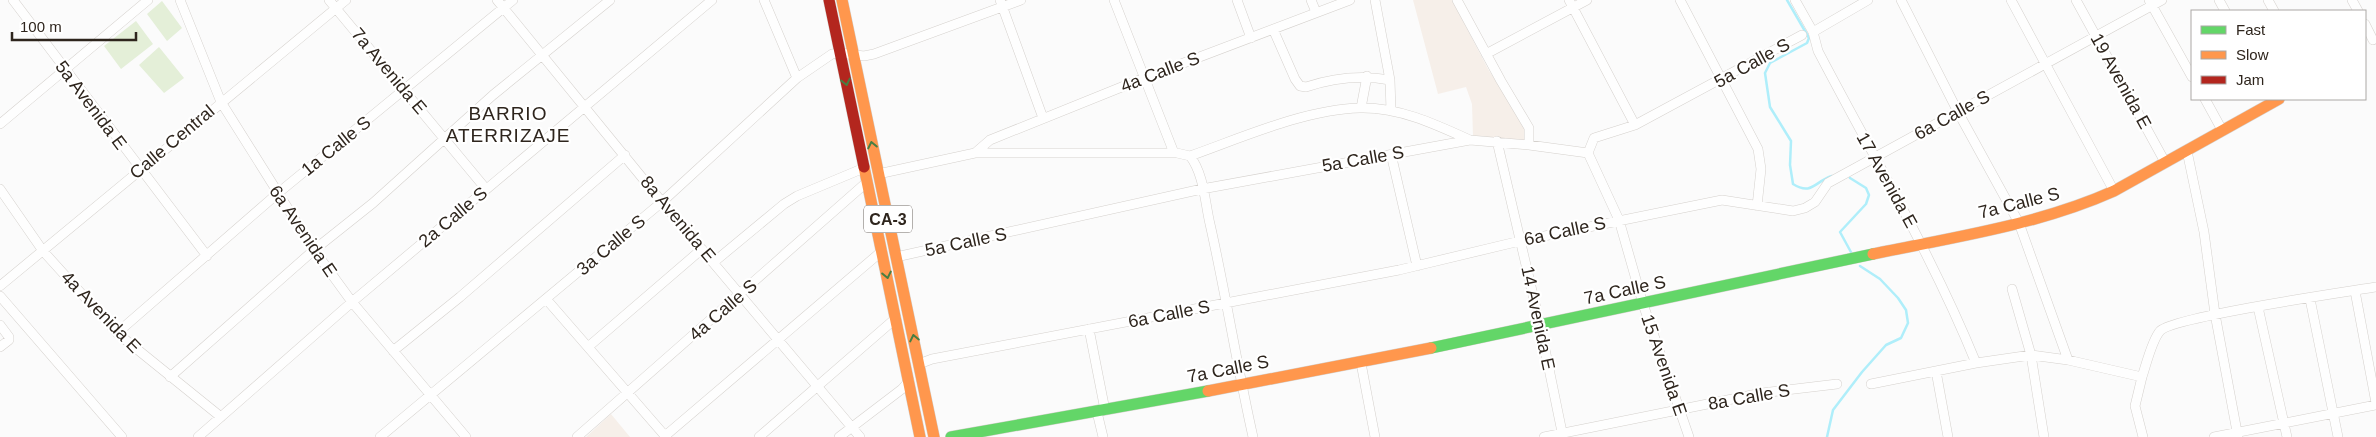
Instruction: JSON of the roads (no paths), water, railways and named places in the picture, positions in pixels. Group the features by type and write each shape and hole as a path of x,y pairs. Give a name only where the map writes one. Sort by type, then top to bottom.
{"main road":[{"name":"CA-3","path":"829,0 920,437"},
{"name":"CA-3","path":"842,0 934,437"},
{"name":"7a Calle S","path":"951,437 1360,363 2038,219 2092,201 2114,191 2275,100"}],"street":[{"name":"5a Avenida E","path":"13,0 64,70 207,256"},
{"path":"0,124 148,0"},
{"name":"6a Avenida E","path":"180,0 221,102 277,194 314,250 352,302 466,437"},
{"name":"7a Avenida E","path":"329,0 486,189"},
{"name":"Calle Central","path":"0,286 346,0"},
{"name":"8a Avenida E","path":"497,0 662,202 860,437"},
{"name":"1a Calle S","path":"116,333 277,194 513,0"},
{"path":"170,377 314,250 373,202 444,137 610,0"},
{"name":"2a Calle S","path":"198,437 352,302 712,0"},
{"path":"764,0 797,78"},
{"path":"840,53 853,55 874,54 1000,4 1021,0"},
{"path":"1114,0 1174,153"},
{"path":"1237,0 1251,38"},
{"path":"1311,0 1316,12"},
{"name":"4a Calle S","path":"975,153 990,140 1043,118 1350,0"},
{"path":"1375,0 1390,80 1391,111"},
{"path":"1456,0 1530,128 1529,144"},
{"path":"1486,54 1571,4 1587,0"},
{"path":"1680,0 1758,149 1761,169 1757,206"},
{"name":"17 Avenida E","path":"1794,0 1813,32 1818,51 1873,158 1952,304 1976,363"},
{"path":"1813,32 1868,0"},
{"path":"1902,0 1958,112 2019,223 2068,360"},
{"path":"2011,0 2114,191"},
{"name":"19 Avenida E","path":"2076,0 2165,162"},
{"name":"6a Calle S","path":"839,437 902,389 932,359 1417,266 1520,241 1722,200 1793,211 1805,208 1814,202 1828,183 2096,36 2151,3 2162,0"},
{"path":"2151,3 2191,75"},
{"path":"1000,4 1043,118"},
{"path":"1571,4 1636,125"},
{"path":"2366,26 2375,39"},
{"path":"1273,29 1294,79 1300,86 1306,87 1367,76 1390,80"},
{"name":"5a Calle S","path":"896,257 1202,189 1470,140 1529,144 1588,153 1594,138 1636,125 1802,35"},
{"name":"3a Calle S","path":"380,437 547,300 662,202 797,78 825,58 840,53"},
{"path":"1361,108 1367,76"},
{"path":"2205,100 2222,130"},
{"path":"1253,437 1241,384 1227,303 1202,189 1196,164 1190,156 1286,122 1336,110 1361,108 1391,111 1427,121 1470,140"},
{"name":"14 Avenida E","path":"1497,142 1540,325 1562,435"},
{"path":"2187,151 2204,232 2215,314 2237,434"},
{"name":"4a Calle S","path":"878,174 975,153 1174,153 1190,156"},
{"name":"15 Avenida E","path":"1588,153 1619,220 1643,304 1690,437"},
{"path":"1391,154 1417,266"},
{"path":"392,350 460,297 625,155"},
{"path":"714,262 784,204 797,196 864,168"},
{"name":"4a Calle S","path":"577,437 867,182"},
{"name":"4a Avenida E","path":"0,189 43,251 116,333 221,418"},
{"path":"588,347 702,250"},
{"path":"547,300 666,437 882,251"},
{"path":"2143,437 2135,406 2142,377 2159,331 2168,324 2215,314 2376,287"},
{"path":"2012,289 2030,355 2044,437"},
{"path":"2214,437 2237,434 2376,404 2354,291"},
{"path":"0,296 122,437"},
{"path":"2310,299 2338,437"},
{"path":"2258,307 2287,437"},
{"path":"759,437 896,318"},
{"path":"0,325 9,337 9,340 0,347"},
{"path":"1088,330 1101,411 1103,437"},
{"path":"1870,384 1976,363 2030,355 2068,360 2142,377"},
{"path":"1360,363 1376,437"},
{"path":"1936,371 1948,437"},
{"name":"8a Calle S","path":"1544,437 1562,435 1762,393 1836,384"}],"waterway":[{"path":"1787,0 1809,38 1807,43 1770,63 1765,73 1770,107 1791,141 1790,165 1793,184 1805,189 1832,176"},
{"path":"1850,178 1866,188 1869,195 1866,204 1840,232 1852,254"},
{"path":"1827,437 1833,410 1862,372 1886,345 1901,338 1908,323 1906,310 1898,298 1880,279 1860,266"}],"district":[{"name":"BARRIO ATERRIZAJE","path":"508,124"}]}
